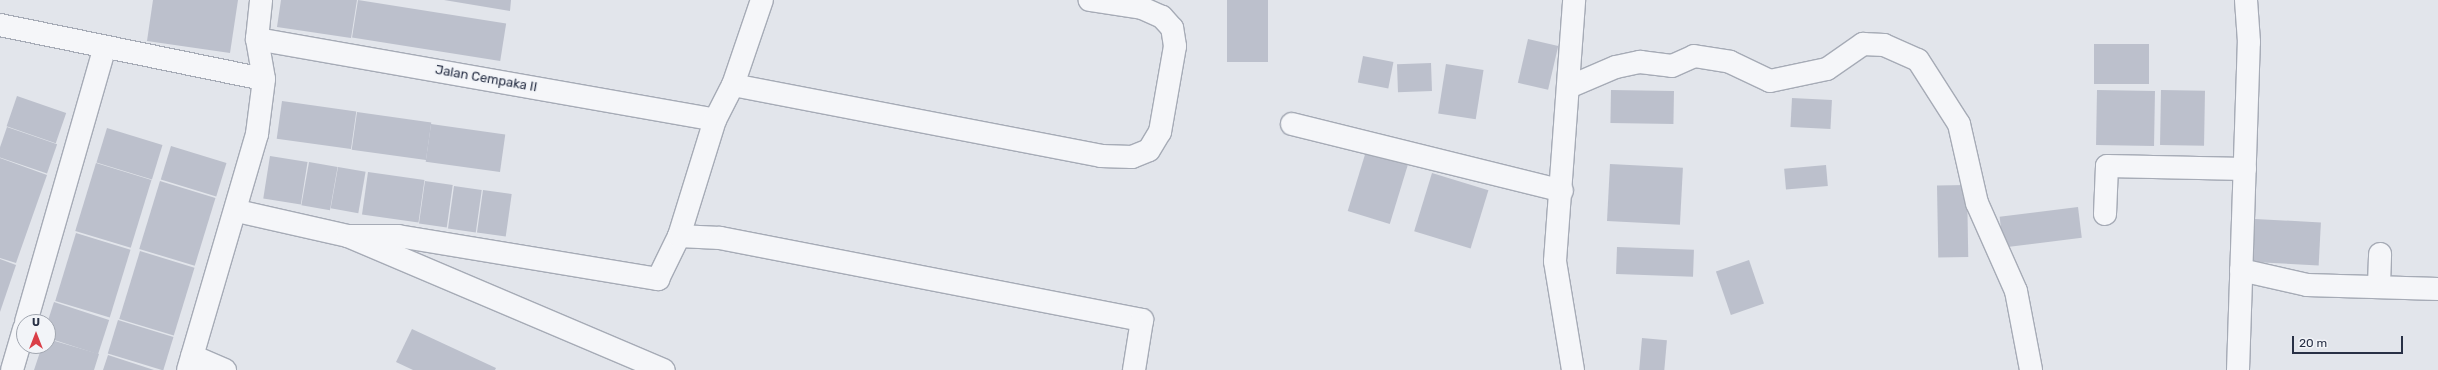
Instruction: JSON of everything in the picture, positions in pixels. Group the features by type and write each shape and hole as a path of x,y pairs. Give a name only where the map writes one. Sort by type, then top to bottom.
{"street":[{"path":"225,370 190,363 237,211 257,134 264,79 257,39 261,0"},
{"path":"348,236 398,236 658,279 679,236 715,120 732,85 762,0"},
{"path":"732,85 1101,156 1132,157 1149,150 1160,132 1175,46 1172,28 1162,17 1142,8 1090,0"},
{"path":"1573,370 1555,262 1570,87 1574,0"},
{"path":"2238,370 2249,42 2246,0"},
{"path":"0,25 264,79"},
{"name":"Jalan Cempaka II","path":"257,39 715,120"},
{"path":"1570,87 1616,67 1640,62 1672,66 1694,56 1730,62 1770,81 1827,69 1863,44 1884,45 1918,60 1959,124 1977,203 2016,292 2031,370"},
{"path":"28,314 105,47"},
{"path":"1292,124 1562,190"},
{"path":"2105,214 2107,166 2245,168"},
{"path":"237,211 348,236 664,370"},
{"path":"679,236 720,238 1142,320 1134,370"},
{"path":"2380,254 2380,285"},
{"path":"2241,270 2307,285 2380,285 2438,290"},
{"path":"12,370 17,354"}],"building":[{"path":"153,0 238,0 230,53 147,41"},
{"path":"281,0 357,0 351,38 277,27"},
{"path":"358,0 506,23 500,61 352,38"},
{"path":"444,0 511,0 510,11"},
{"path":"1227,0 1268,0 1268,62 1227,62"},
{"path":"1528,39 1558,46 1548,90 1518,83"},
{"path":"2094,44 2149,44 2149,84 2094,84"},
{"path":"1363,56 1393,62 1388,88 1358,83"},
{"path":"1431,63 1432,91 1398,92 1397,64"},
{"path":"1446,64 1484,70 1476,119 1438,113"},
{"path":"1611,90 1674,91 1673,124 1610,123"},
{"path":"2097,90 2155,91 2154,146 2096,145"},
{"path":"2161,90 2205,91 2204,146 2160,145"},
{"path":"17,96 66,113 56,143 7,126"},
{"path":"1792,98 1832,100 1830,129 1790,127"},
{"path":"282,101 356,111 351,149 277,139"},
{"path":"357,112 431,122 426,160 352,150"},
{"path":"431,124 505,134 500,172 426,162"},
{"path":"7,127 57,144 47,174 0,157 0,147"},
{"path":"107,128 162,145 152,179 96,162"},
{"path":"171,146 226,163 216,196 161,179"},
{"path":"1367,148 1409,161 1390,224 1348,211"},
{"path":"270,156 308,162 301,204 263,198"},
{"path":"0,158 47,175 16,263 0,258"},
{"path":"309,162 338,167 330,210 301,205"},
{"path":"96,163 151,180 131,248 75,231"},
{"path":"1610,164 1683,168 1680,225 1607,221"},
{"path":"1826,165 1828,186 1786,190 1784,169"},
{"path":"338,167 366,172 358,213 331,208"},
{"path":"368,172 424,180 418,223 362,215"},
{"path":"1432,173 1488,190 1471,249 1414,231"},
{"path":"160,181 215,198 195,266 139,249"},
{"path":"425,181 453,185 447,227 419,224"},
{"path":"1967,185 1968,257 1938,258 1937,186"},
{"path":"454,186 482,190 476,232 448,229"},
{"path":"483,190 512,194 506,237 477,233"},
{"path":"2078,207 2082,238 2003,247 2000,217"},
{"path":"2255,219 2321,222 2319,265 2253,262"},
{"path":"76,233 131,250 110,318 55,301"},
{"path":"1617,247 1694,250 1693,277 1616,274"},
{"path":"140,251 195,268 174,336 119,319"},
{"path":"0,259 16,265 0,312"},
{"path":"1749,260 1764,303 1731,315 1716,271"},
{"path":"54,302 109,320 98,354 56,341 56,314 50,314"},
{"path":"118,320 173,337 163,370 108,353"},
{"path":"412,329 496,368 495,370 413,370 396,362"},
{"path":"1642,338 1667,340 1664,370 1639,370"},
{"path":"56,341 99,354 94,370 34,370 39,354 56,354"},
{"path":"108,355 154,370 103,370"}]}
